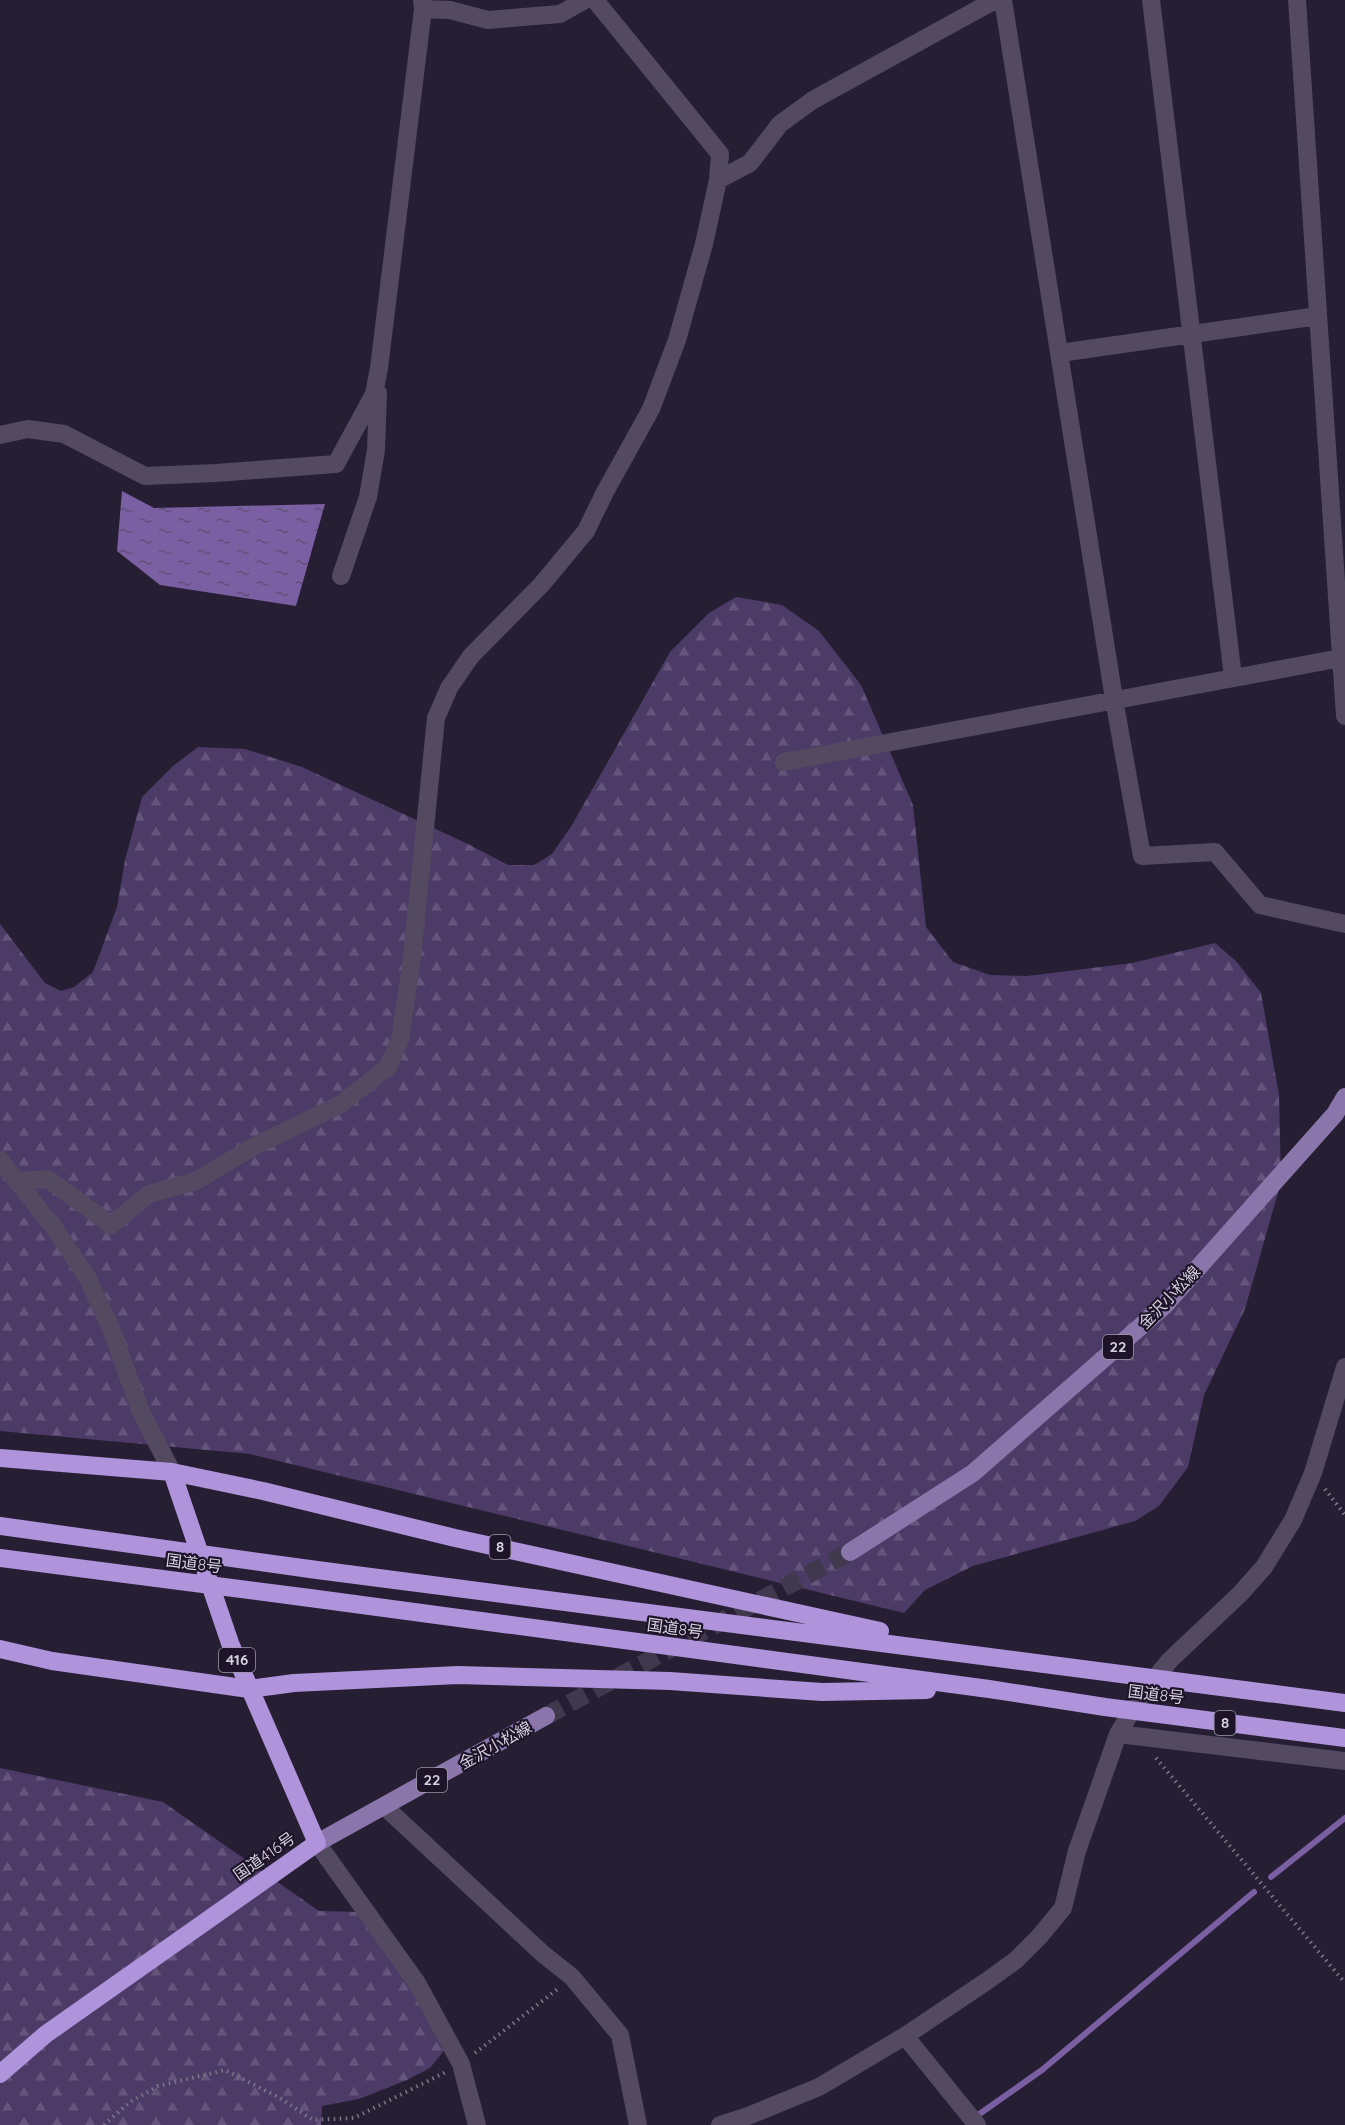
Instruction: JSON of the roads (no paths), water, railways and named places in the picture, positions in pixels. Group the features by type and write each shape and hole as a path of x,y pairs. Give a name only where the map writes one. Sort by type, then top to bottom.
{"highway":[{"name":"8","path":"0,1458 172,1472 263,1491 455,1538 997,1657"},
{"name":"国道416号","path":"0,2074 46,2034 317,1843 230,1643 172,1472"},
{"name":"国道8号","path":"0,1526 316,1570 1345,1703"},
{"name":"国道8号","path":"0,1558 1345,1738"},
{"name":"8","path":"0,1650 52,1661 249,1689 294,1683 458,1675 670,1681 822,1692 989,1689"}],"main road":[{"name":"金沢小松線","path":"850,1552 973,1473 1164,1306 1340,1115 1345,1097"},
{"name":"金沢小松線","path":"317,1843 546,1716"}],"street":[{"path":"0,435 28,429 64,434 145,476 336,464 374,394 379,368 423,4 488,20 560,15 585,0"},
{"path":"17,1181 48,1179 111,1225 149,1194 196,1181 253,1147 341,1104 388,1067 400,1040 412,958 436,718 449,688 471,656 542,584 586,531 651,409 677,340 704,244 718,180 720,154 595,0"},
{"path":"718,180 750,163 780,124 813,100 994,0"},
{"path":"1003,0 1114,699 1142,856 1215,852 1260,905 1345,924"},
{"path":"1151,0 1233,677"},
{"path":"1297,0 1318,316 1338,501 1341,658 1345,716"},
{"path":"1060,353 1318,316"},
{"path":"341,576 368,497 376,450 379,368"},
{"path":"784,762 1341,658"},
{"path":"0,1160 55,1229 88,1279 111,1328 140,1410 172,1472"},
{"path":"720,2125 750,2120 819,2087 905,2036 1016,1960 1063,1908 1077,1851 1118,1734 1140,1697 1170,1660 1240,1594 1264,1567 1293,1520 1313,1473 1345,1367"},
{"path":"1118,1734 1345,1761"},
{"path":"385,1806 543,1954 572,1977 620,2035 638,2125"},
{"path":"317,1843 417,1983 460,2064 477,2125"},
{"path":"905,2036 977,2125"}],"water":[{"path":"122,491 154,508 325,504 296,606 160,585 117,551"}],"waterway":[{"path":"1271,1877 1345,1818"},
{"path":"978,2115 1042,2070 1254,1892"}],"tunnel":[{"path":"546,1716 850,1552"}]}
